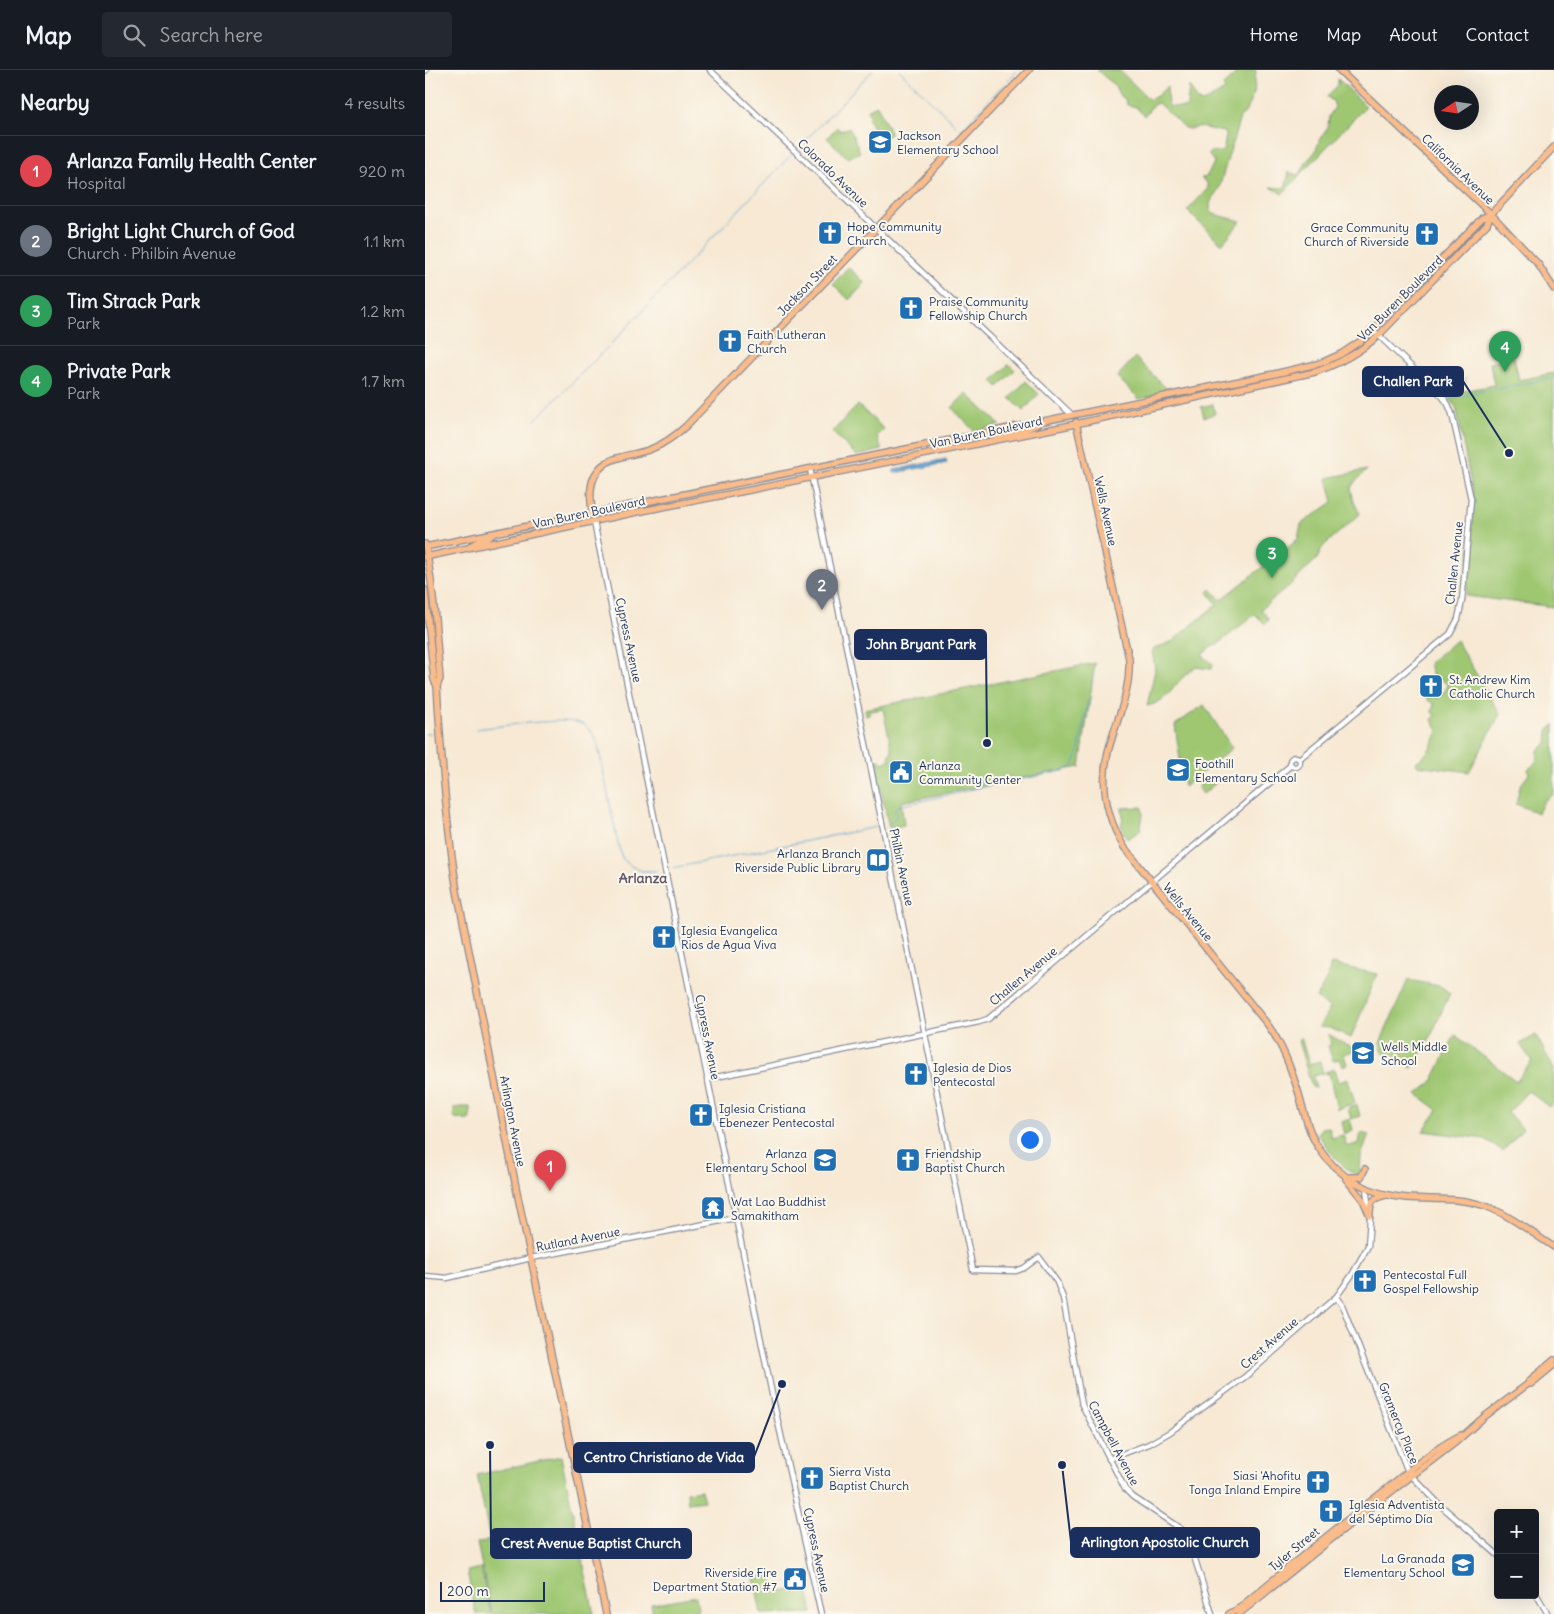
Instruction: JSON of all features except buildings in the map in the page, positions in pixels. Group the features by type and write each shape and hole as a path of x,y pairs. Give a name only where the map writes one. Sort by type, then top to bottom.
{"main road":[{"name":"Jackson Street","path":"594,522 590,502 590,489 603,465 620,457 657,447 677,434 1029,70"},
{"name":"California Avenue","path":"1339,70 1491,214 1539,264 1554,289"},
{"name":"Van Buren Boulevard","path":"425,546 493,534 1039,422 1309,366 1332,358 1358,343 1373,330 1482,218 1491,214 1554,147"},
{"name":"Van Buren Boulevard","path":"426,556 812,478 1317,372 1340,362 1364,348 1379,335 1488,223 1491,214"},
{"path":"1340,362 1342,356 1358,343"},
{"path":"1285,379 1286,376 1303,371 1309,366"},
{"name":"Wells Avenue","path":"1072,415 1077,423 1129,660 1128,687 1106,763 1105,794 1110,818 1116,834 1151,882 1278,1039 1286,1055 1318,1147 1344,1175 1375,1192 1406,1198 1462,1200 1485,1206 1509,1218 1554,1247"},
{"path":"994,440 1001,434 1031,428 1039,422"},
{"path":"699,491 700,500"},
{"path":"495,542 499,537 517,533 526,527"},
{"path":"469,547 487,539 493,534"},
{"name":"Arlington Avenue","path":"425,546 432,584 439,661 440,679 437,686"},
{"name":"Arlington Avenue","path":"425,590 434,680 437,686 454,875 531,1258 606,1614"},
{"path":"431,641 435,660 439,661"},
{"path":"1344,1175 1359,1178 1365,1169"},
{"path":"1344,1175 1361,1197 1370,1216"},
{"path":"1370,1216 1373,1199 1388,1194"},
{"name":"Tyler Street","path":"1528,1384 1529,1381 1554,1360"},
{"name":"Tyler Street","path":"1239,1614 1279,1578 1369,1505 1554,1365"},
{"name":"Tyler Street","path":"1229,1614 1279,1578"}],"street":[{"name":"Colorado Avenue","path":"710,70 1072,415"},
{"name":"Challen Avenue","path":"707,1079 925,1034 988,1019 1291,765 1294,767 1298,766 1300,763 1299,759 1450,634 1458,619 1462,601 1471,499 1452,414 1442,396 1373,330"},
{"name":"Philbin Avenue","path":"810,469 973,1270 1016,1271 1024,1268 1039,1257"},
{"name":"Cypress Avenue","path":"594,522 624,661 774,1404 821,1614"},
{"name":"Crest Avenue","path":"1109,1459 1149,1444 1170,1432 1246,1376 1336,1297 1352,1275 1368,1246 1370,1216 1366,1187"},
{"name":"Rutland Avenue","path":"425,1276 447,1278 531,1258 736,1218"},
{"name":"Campbell Avenue","path":"1039,1257 1061,1288 1082,1405 1128,1493 1181,1528 1186,1535 1212,1614"},
{"name":"Gramercy Place","path":"1336,1297 1342,1305 1409,1474 1439,1504 1497,1554"},
{"path":"1539,1599 1548,1614"}],"green space":[{"path":"1097,70 1119,70 1150,100 1167,86 1168,106 1185,108 1187,106 1189,86 1198,101 1202,103 1225,90 1223,86 1234,76 1237,70 1256,70 1254,93 1245,113 1239,121 1219,188 1210,203 1213,214 1241,221 1223,243 1187,211 1208,188 1207,183 1201,178 1206,177 1214,162 1209,155 1210,152 1221,152 1224,149 1226,134 1199,127 1185,128 1158,103 1153,105 1144,116 1136,107 1127,105 1125,99 1120,96 1115,86"},
{"path":"1338,79 1366,106 1282,194 1271,187 1285,187 1289,172 1297,175 1300,174 1307,161 1315,152 1328,127 1329,116 1335,107 1333,101 1327,97 1338,85"},
{"path":"877,105 891,134 879,140 868,118 870,116 867,110"},
{"path":"837,127 840,131 849,127 860,152 848,158 827,138"},
{"path":"848,267 865,283 849,300 833,284"},
{"path":"1135,357 1170,392 1139,399 1117,377"},
{"path":"1514,357 1519,380 1554,373 1554,607 1466,596 1474,500 1456,407 1449,397 1453,393 1494,385 1490,363"},
{"path":"1009,364 1015,370 998,387 992,381"},
{"path":"1026,381 1039,394 1023,411 1010,398"},
{"path":"966,393 1000,425 974,431 952,408"},
{"path":"1213,404 1215,414 1204,417 1201,407"},
{"path":"858,405 884,429 877,436 882,450 857,456 832,432"},
{"path":"1367,470 1351,488 1354,502 1360,514 1322,548 1317,559 1287,588 1261,609 1269,620 1265,624 1255,614 1202,655 1214,665 1211,669 1195,667 1179,681 1166,697 1147,706 1155,670 1152,650 1173,641 1217,604 1208,592 1211,589 1221,600 1264,566 1268,558 1265,547 1285,550 1298,539 1301,524 1333,502 1327,478"},
{"path":"1456,640 1500,714 1469,772 1417,765 1416,762 1432,745 1438,731 1432,720 1435,716 1432,712 1434,704 1426,699 1429,696 1436,698 1445,691 1448,685 1442,680 1433,678 1429,663"},
{"path":"1095,663 1080,767 901,802 904,825 889,828 875,761 880,760 881,763 889,761 890,753 892,752 883,709 870,711 866,715 865,709"},
{"path":"1204,705 1232,748 1184,787 1175,725"},
{"path":"1554,724 1554,794 1544,801 1538,813 1516,804 1520,786 1529,774 1528,769 1536,761 1538,750 1547,743 1548,731"},
{"path":"1211,776 1216,783 1203,794 1198,787"},
{"path":"1142,807 1143,815 1140,831 1127,839 1121,826 1123,819 1122,808"},
{"path":"1331,964 1377,974 1351,1038 1330,1028 1319,1027 1330,1008 1316,998 1328,976"},
{"path":"1408,980 1440,986 1450,993 1430,1038 1412,1068 1391,1054 1382,1052 1380,1043"},
{"path":"1328,1034 1356,1050 1344,1054 1347,1065 1342,1066 1339,1059 1333,1061 1328,1046 1331,1045"},
{"path":"1455,1035 1516,1081 1532,1061 1520,1044 1536,1035 1554,1069 1554,1102 1549,1107 1528,1091 1508,1113 1523,1129 1503,1151 1485,1139 1423,1131 1438,1110 1417,1094 1432,1082"},
{"path":"1301,1037 1309,1064 1320,1061 1323,1073 1313,1076 1316,1088 1312,1087 1298,1041"},
{"path":"1334,1069 1338,1082 1348,1079 1355,1103 1337,1109 1329,1073 1325,1074 1325,1072"},
{"path":"1357,1105 1360,1116 1351,1119 1348,1108"},
{"path":"470,1107 470,1119 465,1121 464,1119 454,1118 454,1108"},
{"path":"1350,1119 1353,1130 1344,1134 1341,1122"},
{"path":"1329,1127 1332,1138 1343,1135 1347,1147 1359,1143 1361,1133 1369,1135 1361,1156 1360,1174 1356,1175 1344,1167 1334,1157 1318,1134 1321,1128"},
{"path":"561,1456 594,1614 492,1614 477,1543 490,1540 477,1475"},
{"path":"701,1490 704,1501 688,1503 687,1492"},
{"path":"481,1568 491,1614 476,1614 467,1571"},
{"path":"771,1573 775,1593 807,1587 813,1613 761,1614 754,1577"},
{"path":"696,1596 698,1610 676,1614 653,1614 651,1604"}],"water":[{"path":"946,459 947,463 894,473 894,470"}],"waterway":[{"path":"798,148 873,70"},
{"path":"899,70 961,130 1004,84"},
{"path":"1008,80 1018,70"},
{"path":"535,420 609,346 792,154"},
{"path":"1456,393 1463,386 1467,377"},
{"path":"1454,397 1554,378"},
{"path":"969,790 1063,771 1073,766 1078,754 1088,700"},
{"path":"476,729 562,721 582,724 594,735 598,745 622,858 631,866 642,871 657,871"},
{"path":"425,734 431,733"},
{"path":"889,824 896,817 895,809 898,806 967,791"},
{"path":"673,868 876,827"}],"place":[{"name":"Jackson Elementary School","path":"880,142"},
{"name":"Hope Community Church","path":"830,233"},
{"name":"Grace Community Church of Riverside","path":"1427,234"},
{"name":"Praise Community Fellowship Church","path":"911,308"},
{"name":"Faith Lutheran Church","path":"730,341"},
{"name":"Private Park","path":"1505,372"},
{"name":"Challen Park","path":"1509,453"},
{"name":"Tim Strack Park","path":"1272,578"},
{"name":"Bright Light Church of God","path":"822,610"},
{"name":"St. Andrew Kim Catholic Church","path":"1431,686"},
{"name":"John Bryant Park","path":"987,743"},
{"name":"Foothill Elementary School","path":"1178,770"},
{"name":"Arlanza Community Center","path":"901,772"},
{"name":"Arlanza Branch Riverside Public Library","path":"878,860"},
{"name":"Iglesia Evangelica Rios de Agua Viva","path":"664,937"},
{"name":"Wells Middle School","path":"1363,1053"},
{"name":"Iglesia de Dios Pentecostal","path":"916,1074"},
{"name":"Iglesia Cristiana Ebenezer Pentecostal","path":"701,1115"},
{"name":"Arlanza Elementary School","path":"825,1160"},
{"name":"Friendship Baptist Church","path":"908,1160"},
{"name":"Arlanza Family Health Center","path":"550,1191"},
{"name":"Wat Lao Buddhist Samakitham","path":"713,1208"},
{"name":"Pentecostal Full Gospel Fellowship","path":"1365,1281"},
{"name":"Centro Christiano de Vida","path":"782,1384"},
{"name":"Crest Avenue Baptist Church","path":"490,1445"},
{"name":"Arlington Apostolic Church","path":"1062,1465"},
{"name":"Sierra Vista Baptist Church","path":"812,1478"},
{"name":"Siasi 'Ahofitu Tonga Inland Empire","path":"1318,1482"},
{"name":"Iglesia Adventista del Séptimo Día","path":"1331,1511"},
{"name":"La Granada Elementary School","path":"1463,1565"},
{"name":"Riverside Fire Department Station #7","path":"795,1579"}],"district":[{"name":"Arlanza","path":"643,878"}]}
